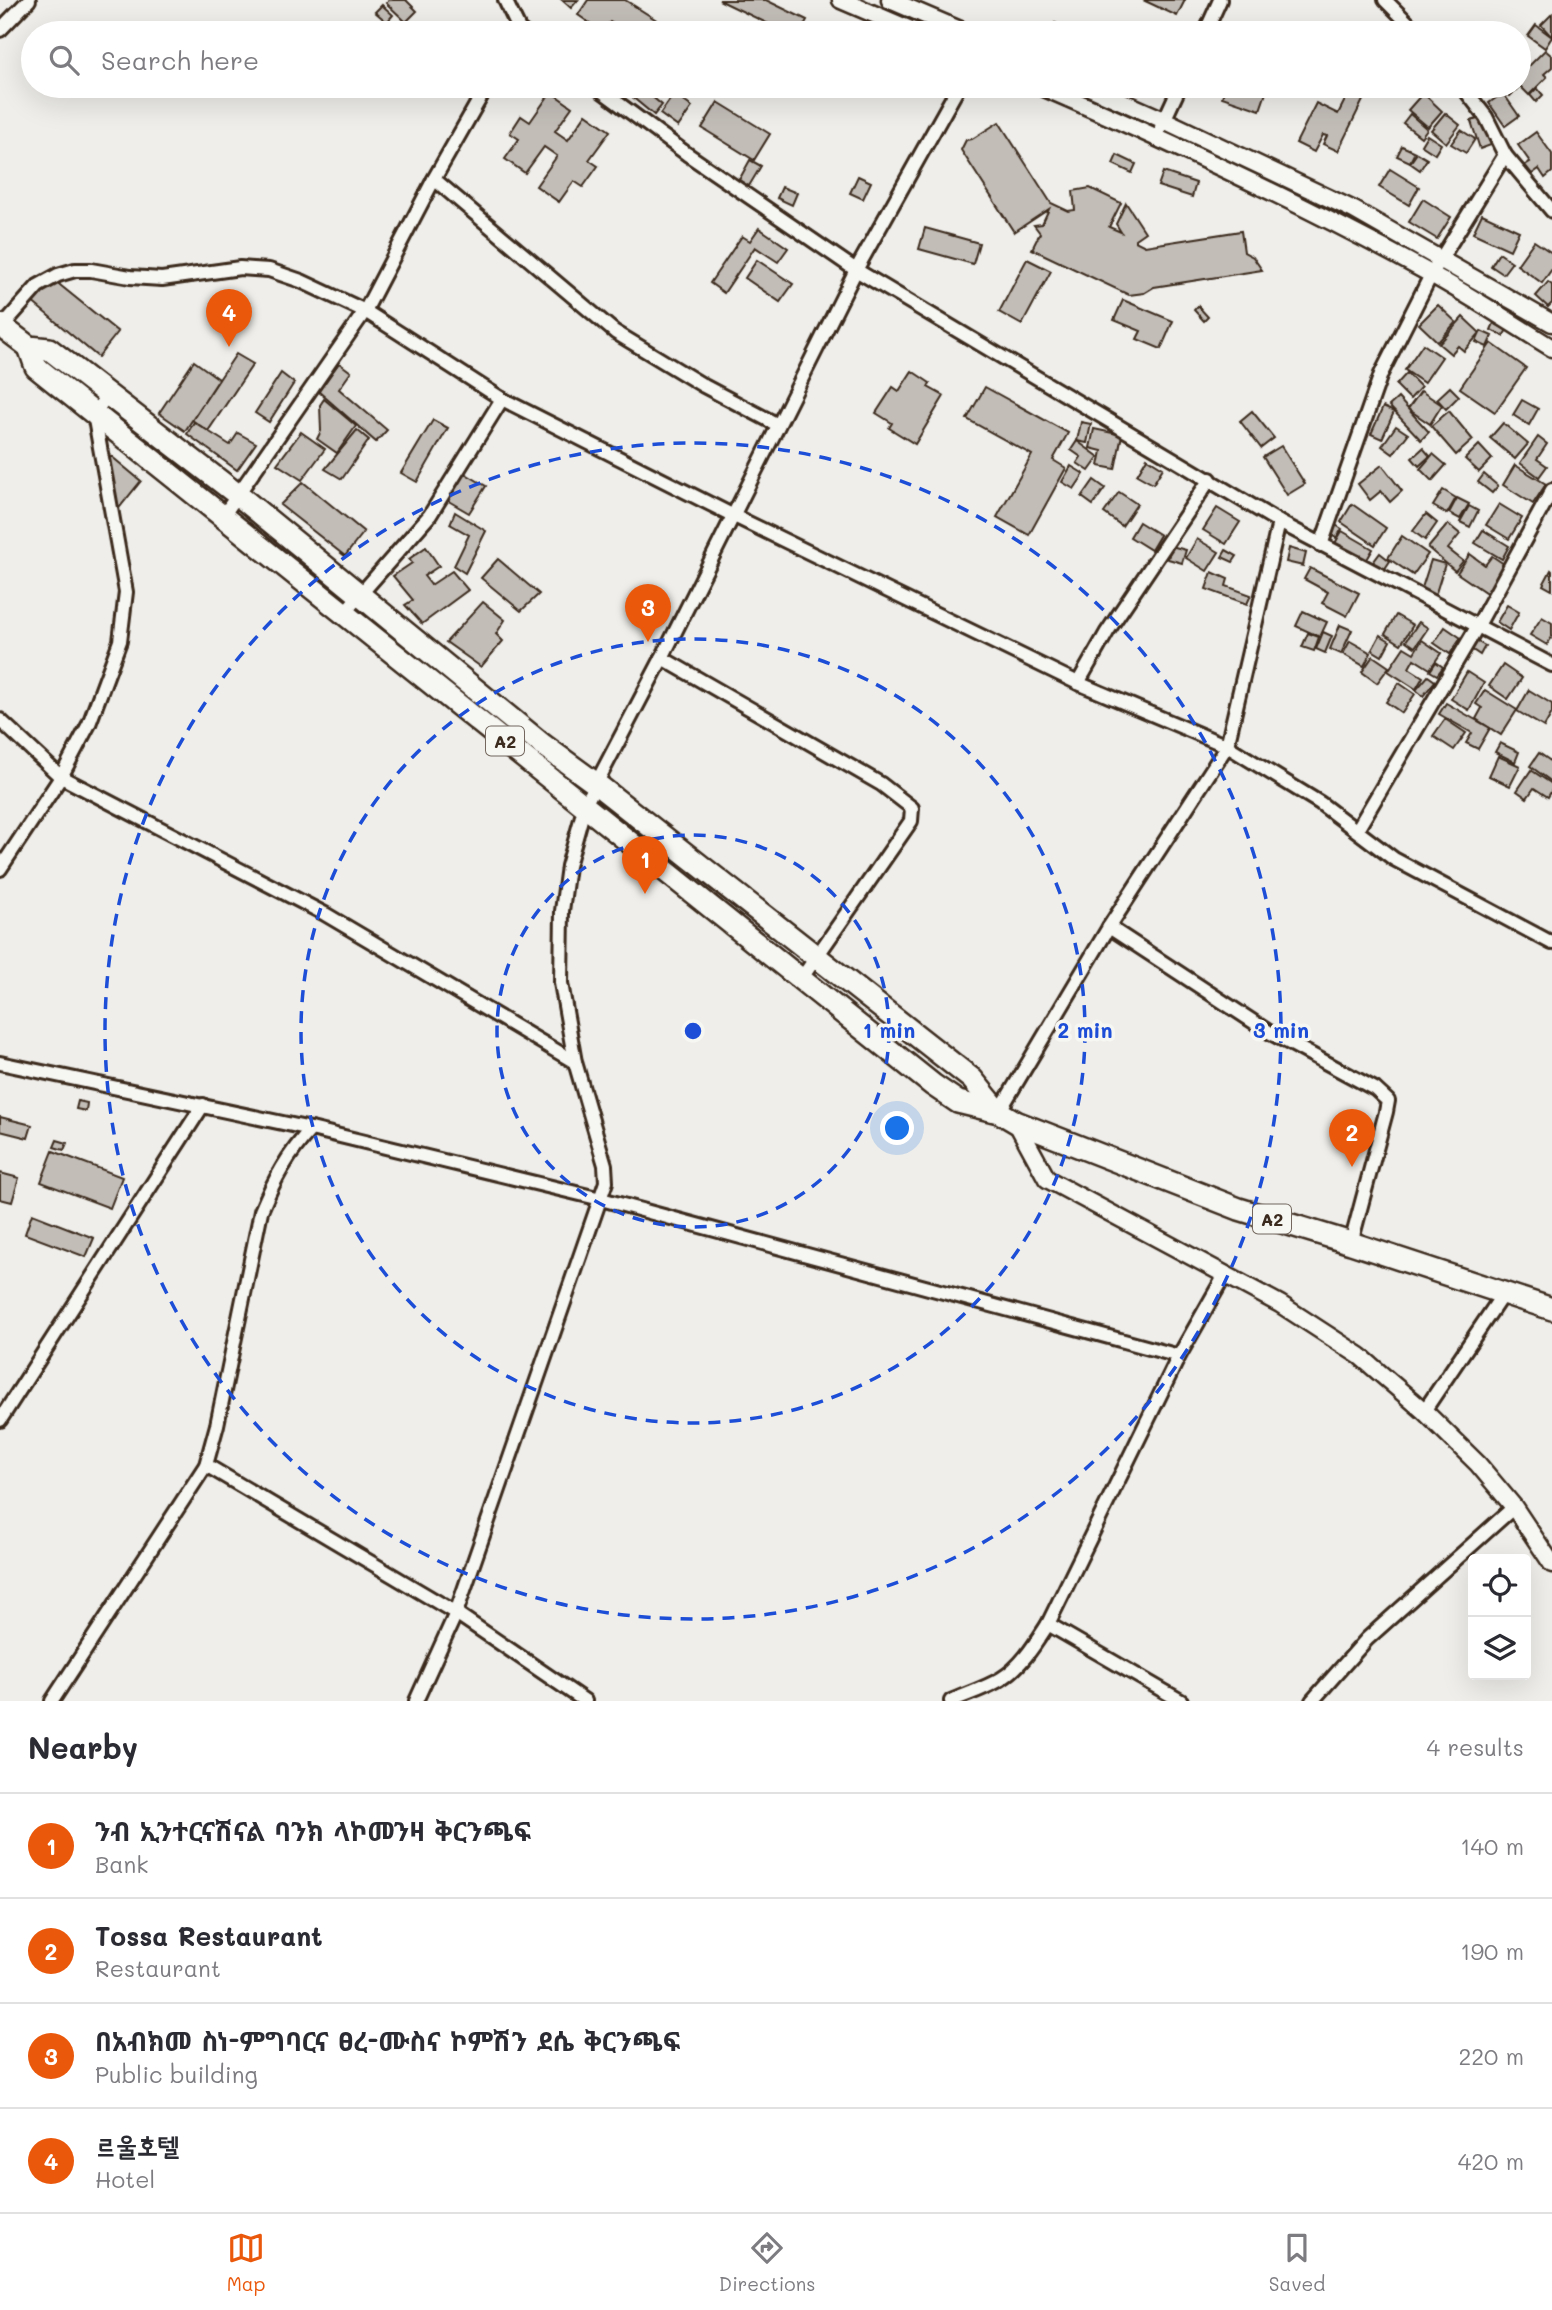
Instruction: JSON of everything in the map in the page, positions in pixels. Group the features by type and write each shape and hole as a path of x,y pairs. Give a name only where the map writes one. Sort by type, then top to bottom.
{"highway":[{"name":"A2","path":"1,327 29,347 49,349 238,495 543,745 972,1080 1007,1117"},
{"name":"A2","path":"29,347 36,367 933,1085 958,1102 1007,1117 1239,1209 1552,1309"},
{"path":"419,672 434,654"}],"street":[{"path":"0,30 29,0"},
{"path":"505,0 515,21"},
{"path":"841,0 890,21"},
{"path":"890,0 939,21"},
{"path":"1210,21 1220,0"},
{"path":"1385,0 1406,21"},
{"path":"223,516 365,311 480,98"},
{"path":"611,98 687,154 856,270 1279,522 1552,664"},
{"path":"416,1701 456,1614 606,1182 605,1165 575,1062 561,983 562,911 568,866 585,805 734,516 856,270 952,98"},
{"path":"1068,98 1156,136 1347,229 1431,275 1552,348"},
{"path":"1114,98 1354,210 1552,323"},
{"path":"1156,136 1174,98"},
{"path":"1471,98 1486,117 1505,155 1552,211"},
{"path":"1321,545 1381,374 1431,275 1505,155"},
{"path":"434,179 615,332 704,386 778,425"},
{"path":"1,327 38,286 58,275 75,270 162,279 240,268 269,270 301,281 365,311 502,399 734,516 1078,683 1227,746 1298,789 1394,859 1552,943"},
{"path":"1524,331 1534,312"},
{"path":"0,869 61,777 89,724 120,641 127,592 94,414 108,394"},
{"path":"344,612 430,514 502,399"},
{"path":"1078,683 1107,632 1210,479"},
{"path":"1357,830 1477,627 1552,489"},
{"path":"1279,522 1227,746 1109,927 1007,1117 1047,1179 1280,1304 1360,1356 1424,1411 1478,1464 1514,1507 1552,1564"},
{"path":"662,658 881,784 912,807 911,821 802,979"},
{"path":"0,720 61,777 326,914 575,1062"},
{"path":"1109,927 1269,1032 1375,1089 1388,1101 1351,1243"},
{"path":"0,1063 311,1129 601,1199 1179,1356"},
{"path":"0,1420 203,1105"},
{"path":"52,1701 206,1465 261,1211 273,1181 292,1150 311,1129"},
{"path":"951,1701 1001,1680 1016,1668 1048,1625 1179,1356 1226,1275"},
{"path":"1424,1411 1503,1294"},
{"path":"206,1465 456,1614 585,1701"},
{"path":"1312,1701 1367,1639 1514,1507"},
{"path":"1048,1625 1181,1701"}],"building":[{"path":"389,0 406,0 417,11 405,21 386,3"},
{"path":"562,0 578,0 571,8"},
{"path":"588,0 625,0 658,21 587,21 578,15"},
{"path":"719,0 766,0 807,20 762,21"},
{"path":"1143,0 1185,0 1177,16"},
{"path":"382,5 393,15 386,21 375,12"},
{"path":"1552,14 1552,37 1541,25"},
{"path":"1536,25 1552,37 1545,48 1531,38 1531,32"},
{"path":"1545,50 1552,56 1552,67 1544,74 1547,77 1531,93 1531,64"},
{"path":"1537,88 1543,95 1536,102 1531,94"},
{"path":"547,98 559,98 572,107 555,131 568,140 586,114 610,131 589,160 598,166 583,187 574,181 559,202 536,186 557,156 544,147 525,173 505,159 519,139 510,133 521,116 530,122"},
{"path":"633,98 654,98 662,105 654,115"},
{"path":"671,98 680,98 692,107 678,127 660,114"},
{"path":"1225,98 1264,98 1260,110"},
{"path":"1346,98 1364,98 1338,151 1323,144 1327,136 1323,135 1314,152 1296,143 1316,103 1338,114"},
{"path":"1419,98 1428,98 1442,111 1428,127 1408,110"},
{"path":"1496,98 1506,98 1519,116 1505,126 1489,103"},
{"path":"718,102 770,134 754,160 702,128"},
{"path":"1445,113 1460,125 1446,143 1431,130"},
{"path":"1410,114 1427,129 1421,137 1403,123"},
{"path":"1481,118 1491,145 1480,149 1471,121"},
{"path":"999,122 1051,203 1068,211 1075,210 1073,191 1090,188 1121,203 1109,227 1121,232 1116,224 1126,203 1145,232 1135,241 1145,246 1241,231 1244,252 1253,257 1262,270 1154,287 1144,293 1129,295 1032,249 1040,233 1034,225 1042,224 1049,209 1014,232 961,150 966,140"},
{"path":"1461,130 1475,139 1466,153 1451,144"},
{"path":"1536,132 1552,154 1552,172 1545,178 1539,169 1532,174 1525,165 1530,162 1518,145"},
{"path":"1427,135 1441,144 1435,154 1421,145"},
{"path":"1402,146 1415,152 1410,162 1397,156"},
{"path":"1417,153 1427,159 1420,170 1410,163"},
{"path":"1117,155 1136,164 1132,173 1113,164"},
{"path":"750,160 761,166 749,186 739,180"},
{"path":"1390,169 1419,187 1409,205 1379,187"},
{"path":"1163,172 1196,183 1192,197 1158,186"},
{"path":"858,176 871,182 863,199 850,193"},
{"path":"782,187 797,193 792,205 777,198"},
{"path":"1423,199 1451,217 1437,239 1409,222"},
{"path":"1482,214 1519,231 1510,250 1473,233"},
{"path":"759,228 788,248 778,262 755,247 724,293 710,283 742,236 750,241"},
{"path":"925,228 979,243 973,264 919,249"},
{"path":"1534,241 1552,253 1552,269 1542,283 1517,265"},
{"path":"1499,253 1512,262 1503,274 1491,266"},
{"path":"1027,259 1051,271 1022,325 999,312"},
{"path":"757,260 793,284 780,302 745,278"},
{"path":"55,281 118,332 98,357 31,301 42,289"},
{"path":"1548,282 1552,285 1552,303 1548,307 1536,296"},
{"path":"1123,300 1173,321 1161,349 1137,339 1141,331 1114,320"},
{"path":"1438,305 1456,322 1438,342 1419,324"},
{"path":"1198,306 1208,317 1204,321 1194,310"},
{"path":"1463,317 1480,333 1464,351 1458,346 1451,354 1439,344"},
{"path":"1494,323 1507,330 1503,336 1491,330"},
{"path":"1481,331 1492,336 1487,347 1476,342"},
{"path":"1491,343 1526,368 1495,412 1460,388"},
{"path":"1423,344 1442,357 1424,383 1405,370"},
{"path":"236,354 253,364 208,431 192,420"},
{"path":"194,361 219,379 185,431 159,413"},
{"path":"339,363 351,372 339,389 387,430 376,442 318,391"},
{"path":"912,371 930,383 928,387 944,396 915,444 889,428 892,423 876,413 893,387 899,391"},
{"path":"281,373 294,383 269,422 255,413"},
{"path":"1407,373 1421,387 1410,399 1396,385"},
{"path":"985,387 1068,433 1053,460 1066,468 1029,535 997,517 1032,455 967,419"},
{"path":"1450,387 1459,396 1446,409 1437,399"},
{"path":"1421,391 1442,405 1430,424 1408,409"},
{"path":"1398,398 1429,432 1421,440 1389,406"},
{"path":"324,399 356,426 337,453 317,439 321,431 320,405"},
{"path":"1522,400 1538,409 1529,425 1513,415"},
{"path":"1383,407 1394,412 1382,439 1371,434"},
{"path":"1252,411 1274,438 1261,448 1240,421"},
{"path":"1449,411 1473,440 1456,455 1431,426"},
{"path":"433,420 448,428 417,482 401,473"},
{"path":"194,422 230,445 238,433 256,443 237,470 187,434"},
{"path":"1081,422 1091,424 1087,443 1077,441"},
{"path":"1503,423 1528,444 1515,459 1490,438"},
{"path":"1396,426 1408,434 1393,454 1382,446"},
{"path":"1094,429 1122,435 1115,469 1099,466 1102,451 1090,448"},
{"path":"357,430 369,440 342,479 325,469"},
{"path":"301,432 325,449 302,480 277,464"},
{"path":"1538,437 1547,444 1537,459 1547,466 1539,477 1520,463"},
{"path":"1077,441 1099,457 1089,471 1077,463 1081,457 1071,450"},
{"path":"1479,445 1492,459 1479,472 1465,459"},
{"path":"1281,446 1305,484 1287,495 1263,457"},
{"path":"1423,448 1430,456 1419,466 1412,458"},
{"path":"1433,454 1446,465 1432,481 1420,469"},
{"path":"111,456 141,481 116,512 107,461"},
{"path":"1147,458 1163,468 1153,484 1137,475"},
{"path":"1382,465 1402,491 1390,502 1381,491 1370,500 1358,484"},
{"path":"1515,465 1546,484 1533,504 1503,485"},
{"path":"1071,466 1084,474 1074,489 1062,482"},
{"path":"461,471 486,486 469,513 445,499"},
{"path":"1484,474 1498,486 1492,493 1478,482"},
{"path":"1094,480 1105,488 1093,505 1082,497"},
{"path":"303,482 364,532 345,556 280,505"},
{"path":"1443,490 1456,498 1447,514 1433,506"},
{"path":"1119,492 1137,504 1122,526 1104,513"},
{"path":"1457,498 1469,504 1460,519 1449,513"},
{"path":"1352,504 1386,528 1375,545 1341,522"},
{"path":"1499,504 1522,518 1509,539 1486,525"},
{"path":"1469,506 1478,511 1470,527 1460,522"},
{"path":"1217,508 1240,522 1226,544 1203,530"},
{"path":"455,512 486,531 465,573 454,566 469,535 450,524"},
{"path":"1426,514 1437,523 1425,540 1413,531"},
{"path":"1139,522 1160,535 1151,550 1130,537"},
{"path":"1334,524 1342,529 1336,538 1328,533"},
{"path":"1448,524 1460,534 1448,549 1463,561 1455,571 1428,548"},
{"path":"1483,530 1509,546 1502,559 1475,543"},
{"path":"1342,531 1373,549 1365,563 1334,545"},
{"path":"1402,536 1428,554 1413,575 1388,558"},
{"path":"1197,539 1219,552 1207,571 1186,558"},
{"path":"1171,546 1186,550 1182,563 1168,559"},
{"path":"426,547 439,566 424,576 431,585 452,571 468,590 422,624 405,605 413,600 393,576 412,563 409,559"},
{"path":"1289,548 1306,553 1303,566 1286,562"},
{"path":"1226,550 1237,556 1233,562 1222,557"},
{"path":"1380,553 1390,561 1382,573 1371,565"},
{"path":"1470,554 1485,565 1492,556 1507,566 1488,594 1457,573"},
{"path":"498,559 539,594 521,611 481,578"},
{"path":"1431,560 1445,564 1435,596 1421,591"},
{"path":"1310,568 1359,593 1347,616 1322,603 1328,592 1304,579"},
{"path":"1552,571 1552,590 1543,585"},
{"path":"1212,572 1228,579 1226,586 1251,595 1247,604 1206,589"},
{"path":"483,602 505,620 496,634 503,641 481,667 446,642"},
{"path":"1507,605 1519,612 1509,630 1497,622"},
{"path":"1303,611 1327,622 1320,637 1296,626"},
{"path":"1396,615 1413,625 1401,644 1385,634"},
{"path":"1542,617 1552,623 1552,637 1547,645 1530,635"},
{"path":"1419,622 1428,628 1415,647 1406,641"},
{"path":"1340,625 1352,630 1341,654 1330,649"},
{"path":"1445,627 1461,638 1450,654 1434,643"},
{"path":"1323,632 1332,636 1325,653 1316,649"},
{"path":"1308,633 1319,637 1314,651 1302,647"},
{"path":"1380,635 1390,641 1382,656 1372,650"},
{"path":"1422,640 1441,653 1430,669 1414,659 1409,668 1423,677 1416,689 1388,671 1404,647 1414,653"},
{"path":"1350,641 1371,653 1364,666 1343,654"},
{"path":"1476,641 1485,646 1480,655 1471,649"},
{"path":"1373,656 1389,667 1377,683 1362,672"},
{"path":"1436,662 1443,667 1437,675 1430,671"},
{"path":"1503,665 1522,678 1508,699 1489,686"},
{"path":"1467,672 1484,683 1469,710 1451,699"},
{"path":"1428,676 1435,681 1423,696 1416,690"},
{"path":"1399,683 1415,694 1402,713 1386,702"},
{"path":"1485,690 1517,710 1501,735 1476,719 1482,708 1476,704"},
{"path":"1529,690 1552,704 1552,713 1544,727 1517,711"},
{"path":"1446,703 1490,728 1478,749 1466,743 1472,733 1439,714"},
{"path":"1445,719 1466,733 1454,750 1433,736"},
{"path":"1500,743 1519,752 1515,762 1495,752"},
{"path":"1539,753 1552,762 1552,782 1530,766"},
{"path":"1498,756 1520,766 1510,786 1489,776"},
{"path":"1531,770 1552,784 1548,797 1534,788 1527,798 1517,791"},
{"path":"78,1101 87,1103 86,1111 76,1109"},
{"path":"0,1117 32,1125 28,1138 0,1131"},
{"path":"57,1140 67,1143 64,1150 54,1147"},
{"path":"53,1151 122,1177 110,1208 41,1182"},
{"path":"0,1173 19,1178 12,1202 0,1199"},
{"path":"32,1214 94,1238 86,1257 25,1234"}],"place":[{"name":"르울호텔","path":"229,347"},
{"name":"በአብክመ ስነ-ምግባርና ፀረ-ሙስና ኮምሽን ደሴ ቅርንጫፍ","path":"648,642"},
{"name":"ንብ ኢንተርናሽናል ባንክ ላኮመንዛ ቅርንጫፍ","path":"645,894"},
{"name":"Tossa Restaurant","path":"1352,1167"}]}
